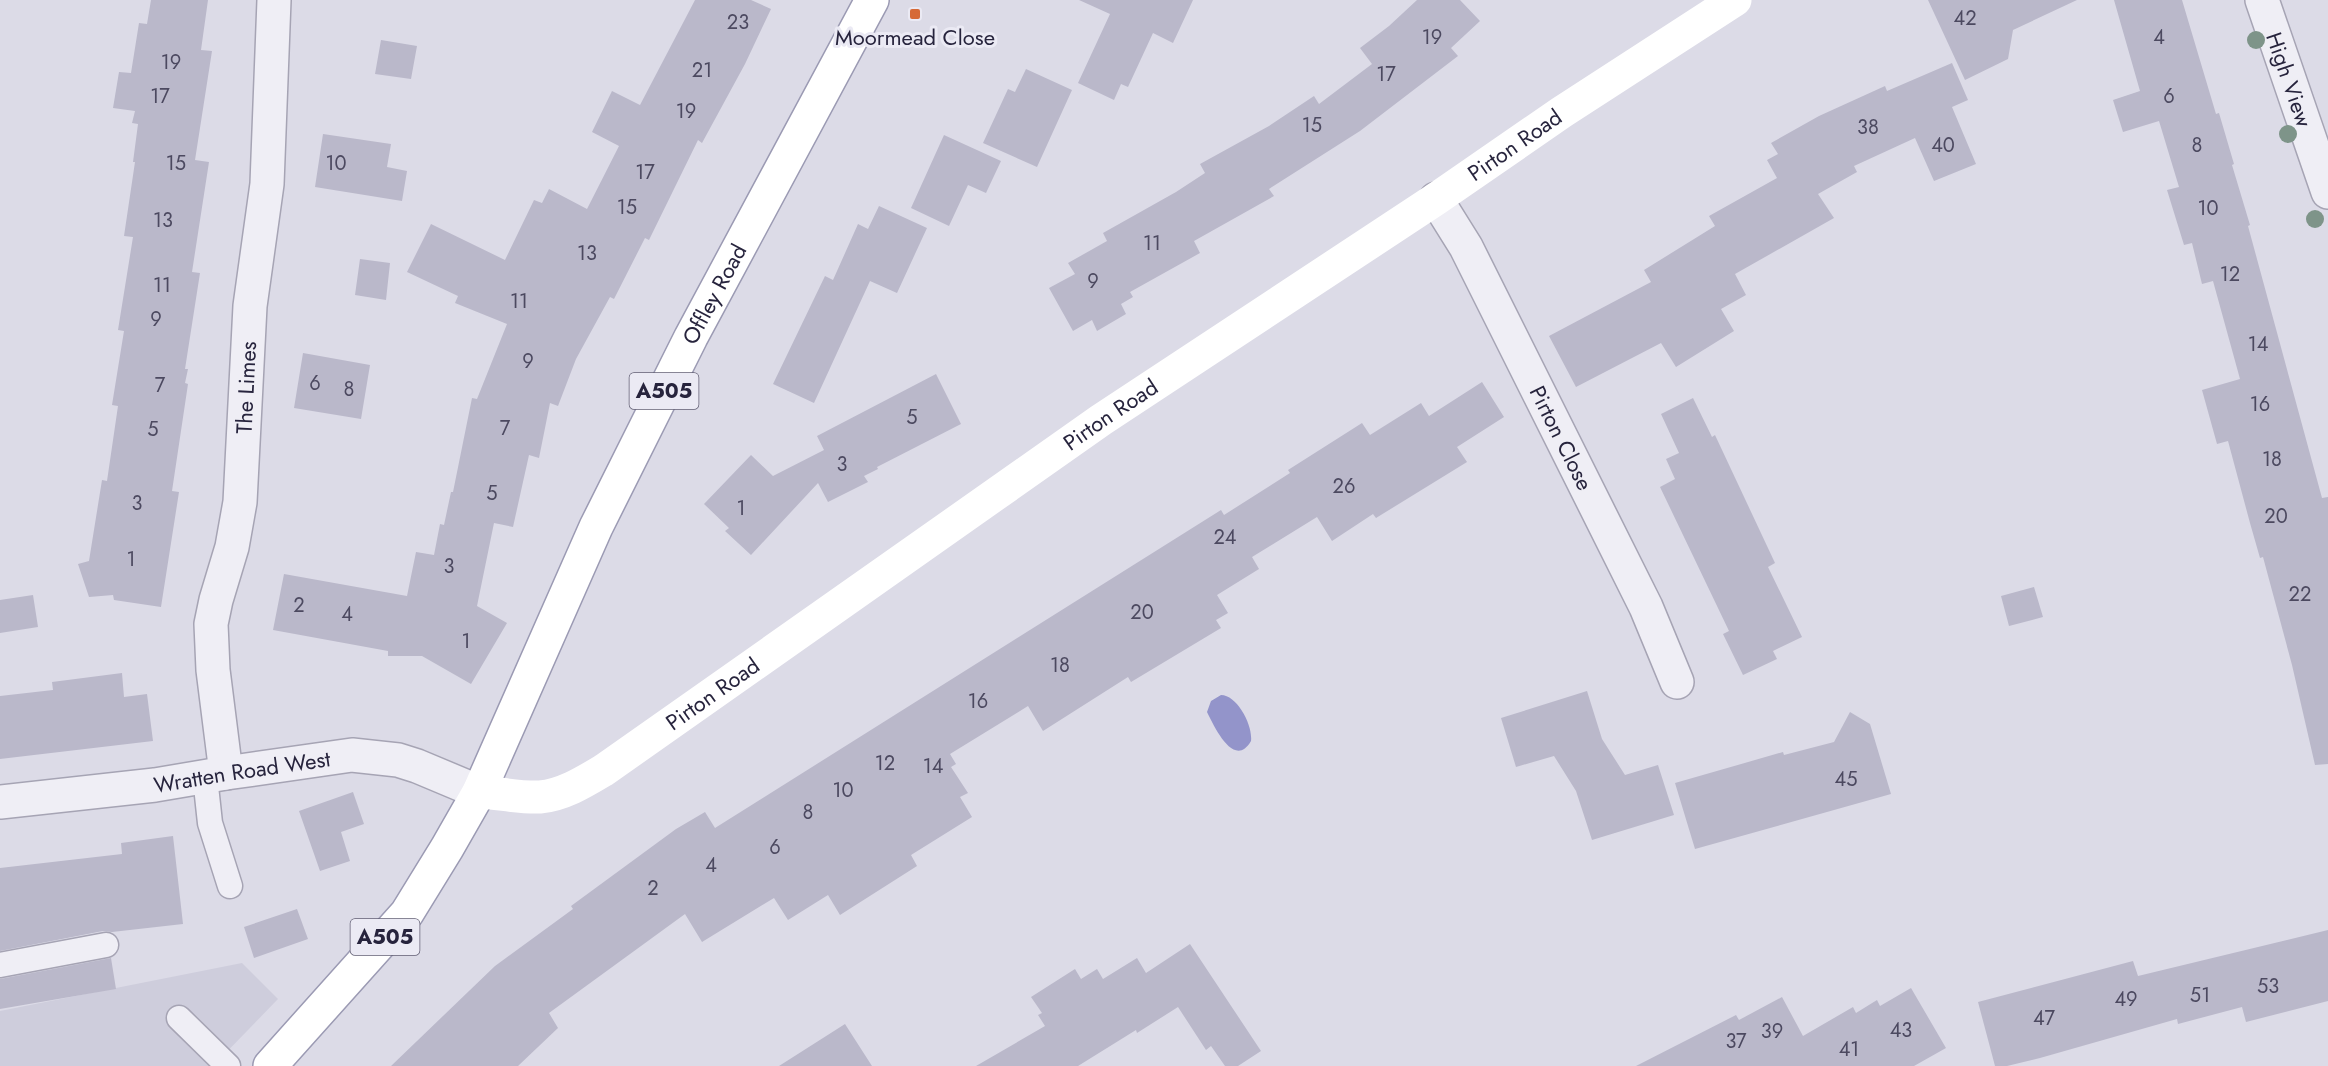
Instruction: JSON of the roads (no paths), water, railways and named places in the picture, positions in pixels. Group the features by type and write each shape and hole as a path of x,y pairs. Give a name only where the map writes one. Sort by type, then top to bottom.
{"main road":[{"name":"Offley Road","path":"479,792 602,517 691,337 872,0"},
{"name":"Pirton Road","path":"479,792 540,797 563,792 582,784 1101,420 1436,199 1562,112 1735,0"},
{"name":"A505","path":"270,1066 407,913 479,792"}],"street":[{"name":"The Limes","path":"215,775 211,624 232,547 240,502 250,306 267,184 274,0"},
{"name":"High View","path":"2262,0 2328,192"},
{"name":"Pirton Close","path":"1436,199 1466,247 1646,607 1677,682"},
{"name":"Wratten Road West","path":"0,802 155,786 352,755 407,763 479,792"}],"lane":[{"path":"215,775 210,823 230,886"},
{"path":"0,965 106,945"},
{"path":"179,1018 228,1066"}],"water":[{"path":"1221,695 1233,700 1247,719 1251,741 1245,749 1238,751 1225,743 1207,712 1211,701"}],"place":[{"name":"Moormead Close","path":"915,14"}]}
